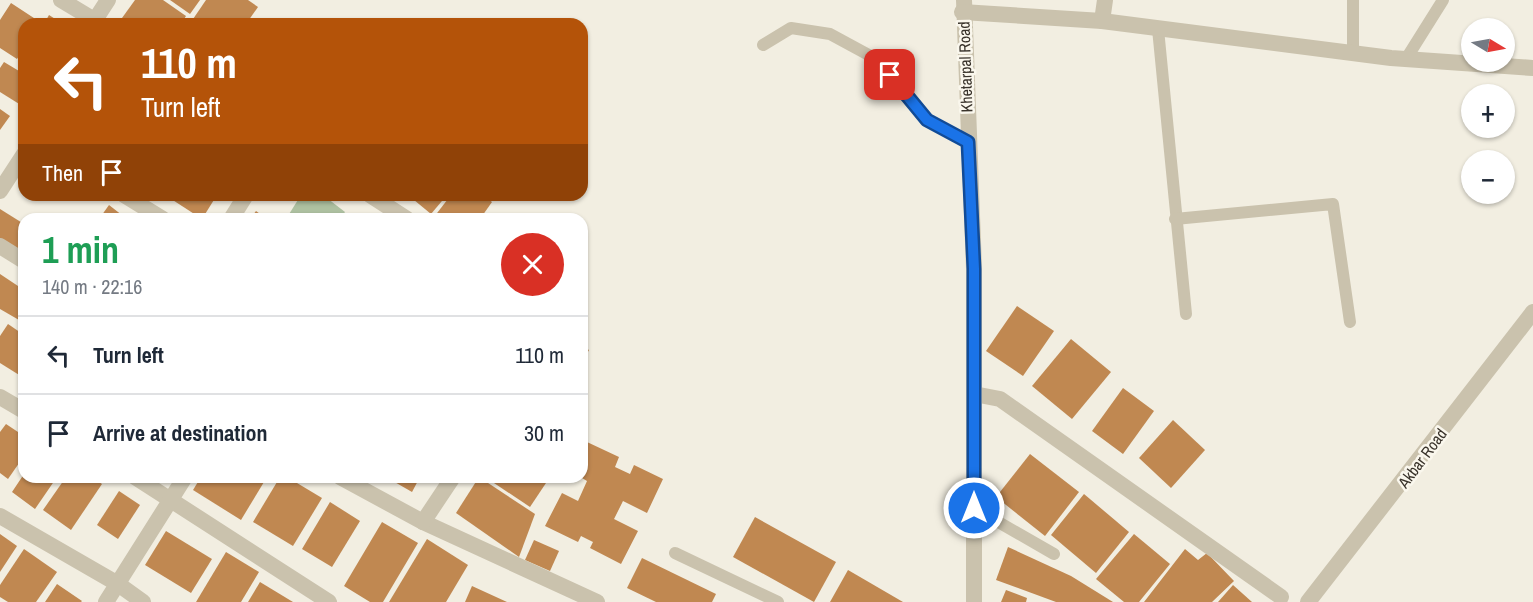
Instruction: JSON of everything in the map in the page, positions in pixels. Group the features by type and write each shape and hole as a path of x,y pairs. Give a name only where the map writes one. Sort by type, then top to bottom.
{"street":[{"path":"61,0 91,18"},
{"path":"100,18 108,0"},
{"path":"1102,21 1105,0"},
{"path":"963,6 1102,21 1353,54 1533,68"},
{"name":"Khetarpal Road","path":"963,6 974,269 974,602"},
{"path":"0,191 18,163"},
{"path":"134,201 153,213"},
{"path":"379,201 398,213"},
{"path":"0,246 18,257"},
{"name":"Akbar Road","path":"1308,602 1533,312"},
{"path":"974,394 1000,399 1281,597"},
{"path":"0,397 18,408"},
{"path":"145,483 329,602"},
{"path":"106,602 181,483"},
{"path":"351,483 423,522 597,602"},
{"path":"423,522 449,483"},
{"path":"0,516 118,584 143,602"}],"lane":[{"path":"1353,0 1353,54"},
{"path":"1406,59 1440,2"},
{"path":"764,45 791,28 831,34 878,60 927,120 968,142"},
{"path":"1158,29 1185,314"},
{"path":"1176,219 1333,204 1350,322"},
{"path":"974,508 1054,554"},
{"path":"675,553 778,602"}],"green space":[{"path":"297,201 331,201 345,212 344,213 290,213"}],"building":[{"path":"135,0 163,0 186,16 185,18 122,18"},
{"path":"170,0 200,0 190,14"},
{"path":"206,0 248,0 258,7 250,18 194,18"},
{"path":"11,3 34,18 18,18 17,59 0,48 0,20"},
{"path":"4,62 18,70 18,103 0,92 0,68"},
{"path":"0,109 10,116 0,130"},
{"path":"174,201 213,201 206,213 193,213"},
{"path":"415,201 442,201 430,213"},
{"path":"446,201 492,202 484,213 437,213"},
{"path":"109,205 119,213 103,213"},
{"path":"0,209 18,220 18,248 0,238"},
{"path":"0,274 18,286 18,319 0,309"},
{"path":"1017,306 1054,331 1023,376 986,351"},
{"path":"8,324 18,331 18,374 0,363 0,336"},
{"path":"1071,339 1111,372 1072,419 1032,386"},
{"path":"1123,388 1154,411 1123,454 1092,431"},
{"path":"1173,420 1205,450 1171,488 1139,458"},
{"path":"6,424 18,432 18,465 8,479 0,473 0,432"},
{"path":"588,442 619,457 615,467 630,474 634,465 663,479 647,513 623,501 614,519 638,531 621,564 590,548 593,542 581,536 578,542 545,526 562,493 578,501 588,483"},
{"path":"1030,454 1079,492 1045,536 996,497"},
{"path":"18,483 53,483 35,509 12,492"},
{"path":"62,483 102,484 71,530 43,510"},
{"path":"197,483 263,483 241,520 193,490"},
{"path":"276,483 297,483 322,498 293,546 253,522"},
{"path":"396,483 417,483 412,492"},
{"path":"475,483 488,483 535,514 519,557 456,513"},
{"path":"494,483 546,483 530,507"},
{"path":"119,491 140,505 118,539 97,525"},
{"path":"1084,494 1129,532 1096,573 1051,535"},
{"path":"330,502 360,521 332,567 302,549"},
{"path":"755,517 836,562 814,602 733,557"},
{"path":"382,522 418,543 383,602 370,602 344,586"},
{"path":"166,531 212,559 191,593 145,565"},
{"path":"0,534 17,546 0,572"},
{"path":"1134,534 1170,564 1139,602 1124,602 1096,579"},
{"path":"427,539 468,565 446,602 389,602"},
{"path":"534,540 559,551 550,571 525,560"},
{"path":"1008,547 1071,576 1113,602 1056,602 996,580"},
{"path":"24,549 57,572 36,602 8,602 0,597 0,585"},
{"path":"1185,549 1198,560 1207,553 1234,581 1212,602 1144,602"},
{"path":"226,552 259,572 241,602 196,602"},
{"path":"642,558 716,594 712,602 656,602 627,588"},
{"path":"848,570 903,602 830,602"},
{"path":"260,582 293,602 248,602"},
{"path":"57,584 82,601 45,602"},
{"path":"1233,585 1252,602 1218,602"},
{"path":"472,586 507,602 465,602"},
{"path":"1006,590 1027,598 1026,602 1001,602"}],"route":[{"path":"890,75 927,120 968,142 974,269 974,508"}]}
